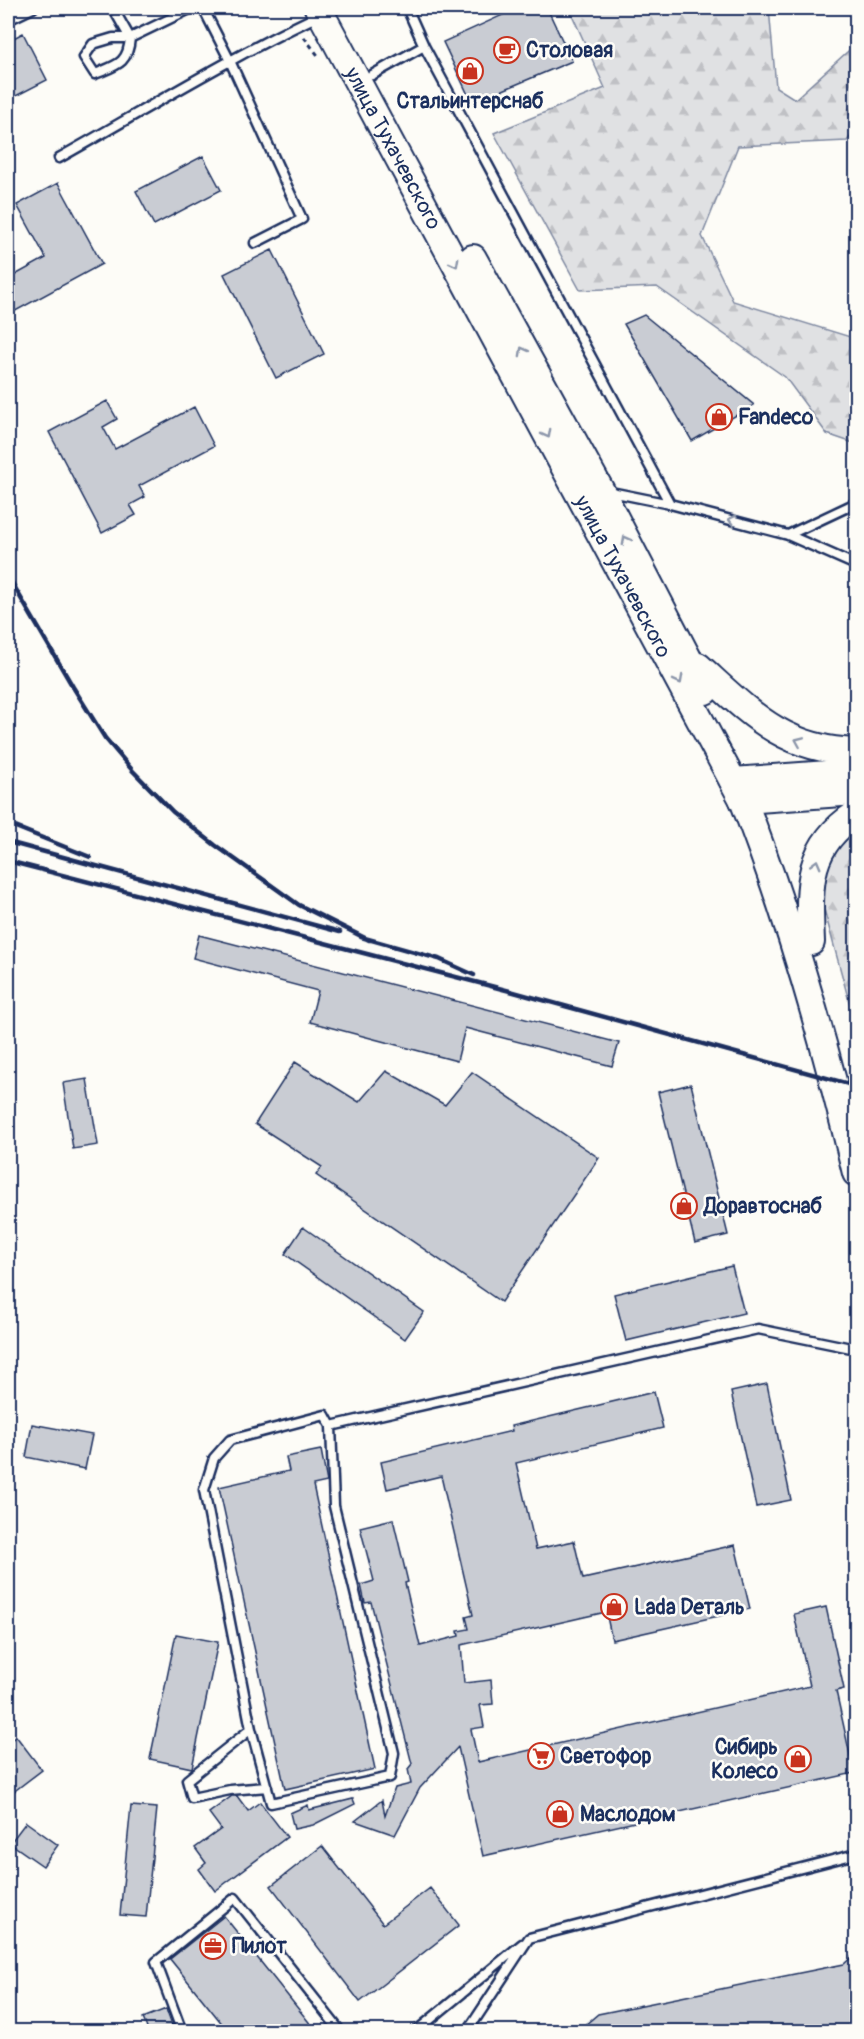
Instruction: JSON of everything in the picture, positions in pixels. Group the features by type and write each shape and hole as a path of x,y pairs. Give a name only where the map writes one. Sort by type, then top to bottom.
{"main road":[{"name":"улица Тухачевского","path":"328,9 372,75 600,489 687,657 747,789 811,942 856,1110"},
{"name":"улица Тухачевского","path":"328,9 747,789 762,849 795,946 838,1098 856,1173"},
{"path":"687,657 757,719 780,733 809,745 856,752"},
{"path":"747,789 856,772"},
{"path":"747,789 856,792"},
{"path":"811,942 810,898 816,859 829,835 856,814"}],"lane":[{"path":"8,20 33,8"},
{"path":"113,8 130,38 129,52 121,63 94,74 84,57 93,44 113,38 130,38 192,8"},
{"path":"203,8 230,61 302,219 255,243"},
{"path":"407,8 424,46 670,504"},
{"path":"59,158 230,61 328,9"},
{"path":"372,75 424,46"},
{"path":"600,489 670,504 788,535 856,565"},
{"path":"788,535 856,503"},
{"path":"331,1426 759,1329 856,1349"},
{"path":"325,1415 331,1426 334,1506 394,1753 390,1777 271,1803 251,1729 204,1490 214,1458 230,1440 325,1415"},
{"path":"251,1729 187,1780 192,1798 230,1790 267,1787"},
{"path":"416,2031 529,1938 856,1854"},
{"path":"182,2031 156,1962 235,1898 341,2031"},
{"path":"467,2031 529,1938"}],"green space":[{"path":"569,8 769,8 776,87 795,99 856,44 856,130 847,141 738,146 702,236 733,301 850,337 856,331 856,444 827,434 785,377 657,287 580,290 494,133 605,88"},
{"path":"856,832 856,1027 818,887 826,862"}],"building":[{"path":"518,8 547,8 572,61 472,103 443,42"},
{"path":"23,33 47,80 8,100 8,41"},
{"path":"203,156 221,190 154,225 136,191"},
{"path":"58,183 102,264 8,315 8,279 46,258 17,205"},
{"path":"272,250 324,354 276,378 224,274"},
{"path":"644,315 754,405 692,441 624,324"},
{"path":"107,401 117,419 103,427 115,449 194,407 214,446 139,486 145,497 130,505 136,515 102,533 49,432"},
{"path":"199,935 619,1043 612,1066 465,1028 457,1061 310,1022 318,991 193,958"},
{"path":"295,1062 359,1102 386,1071 445,1105 472,1072 599,1158 501,1302 316,1175 322,1167 255,1124"},
{"path":"87,1079 98,1145 73,1149 63,1083"},
{"path":"691,1084 728,1235 695,1243 658,1092"},
{"path":"303,1227 424,1312 405,1339 285,1254"},
{"path":"732,1266 744,1313 626,1341 614,1294"},
{"path":"767,1384 791,1500 756,1507 731,1392"},
{"path":"654,1392 663,1428 516,1463 536,1549 574,1541 583,1579 735,1545 750,1609 612,1640 606,1612 461,1645 464,1683 491,1680 493,1704 480,1705 484,1727 471,1729 478,1762 810,1686 794,1614 826,1607 844,1689 836,1691 854,1773 483,1856 458,1747 420,1788 395,1835 355,1821 382,1800 385,1816 395,1788 411,1784 408,1769 412,1764 371,1602 365,1603 361,1585 374,1581 360,1527 393,1519 420,1646 459,1636 458,1631 469,1629 466,1617 473,1615 441,1476 387,1489 381,1462 512,1431 511,1426"},
{"path":"32,1424 92,1435 85,1469 26,1457"},
{"path":"321,1450 327,1482 313,1485 375,1769 285,1789 219,1487 289,1471 286,1457"},
{"path":"176,1634 218,1642 192,1768 150,1759"},
{"path":"16,1736 42,1770 8,1796 8,1743"},
{"path":"232,1796 237,1796 248,1811 260,1802 287,1837 215,1891 199,1869 206,1863 195,1848 221,1829 209,1813"},
{"path":"353,1799 355,1804 313,1825 294,1829 290,1813 308,1805 309,1810"},
{"path":"131,1806 157,1808 146,1917 120,1915"},
{"path":"26,1822 58,1845 43,1866 10,1843"},
{"path":"322,1846 383,1924 430,1888 459,1925 360,2002 271,1886"},
{"path":"224,1916 316,2031 228,2031 170,1959"},
{"path":"856,1953 856,2031 578,2031 598,2014 844,1964"},
{"path":"166,2009 174,2031 148,2031 143,2018"}],"railway":[{"path":"8,576 105,738 173,812 299,905 369,940"},
{"path":"8,824 90,857"},
{"path":"8,842 340,932"},
{"path":"8,861 510,991 856,1086"},
{"path":"361,937 439,959 474,975"}],"place":[{"name":"Столовая","path":"507,50"},
{"name":"Стальинтерснаб","path":"470,71"},
{"name":"Fandeco","path":"719,417"},
{"name":"Доравтоснаб","path":"684,1206"},
{"name":"Lada Dеталь","path":"614,1607"},
{"name":"Светофор","path":"541,1756"},
{"name":"Сибирь Колесо","path":"798,1759"},
{"name":"Маслодом","path":"560,1814"},
{"name":"Пилот","path":"213,1946"}]}
